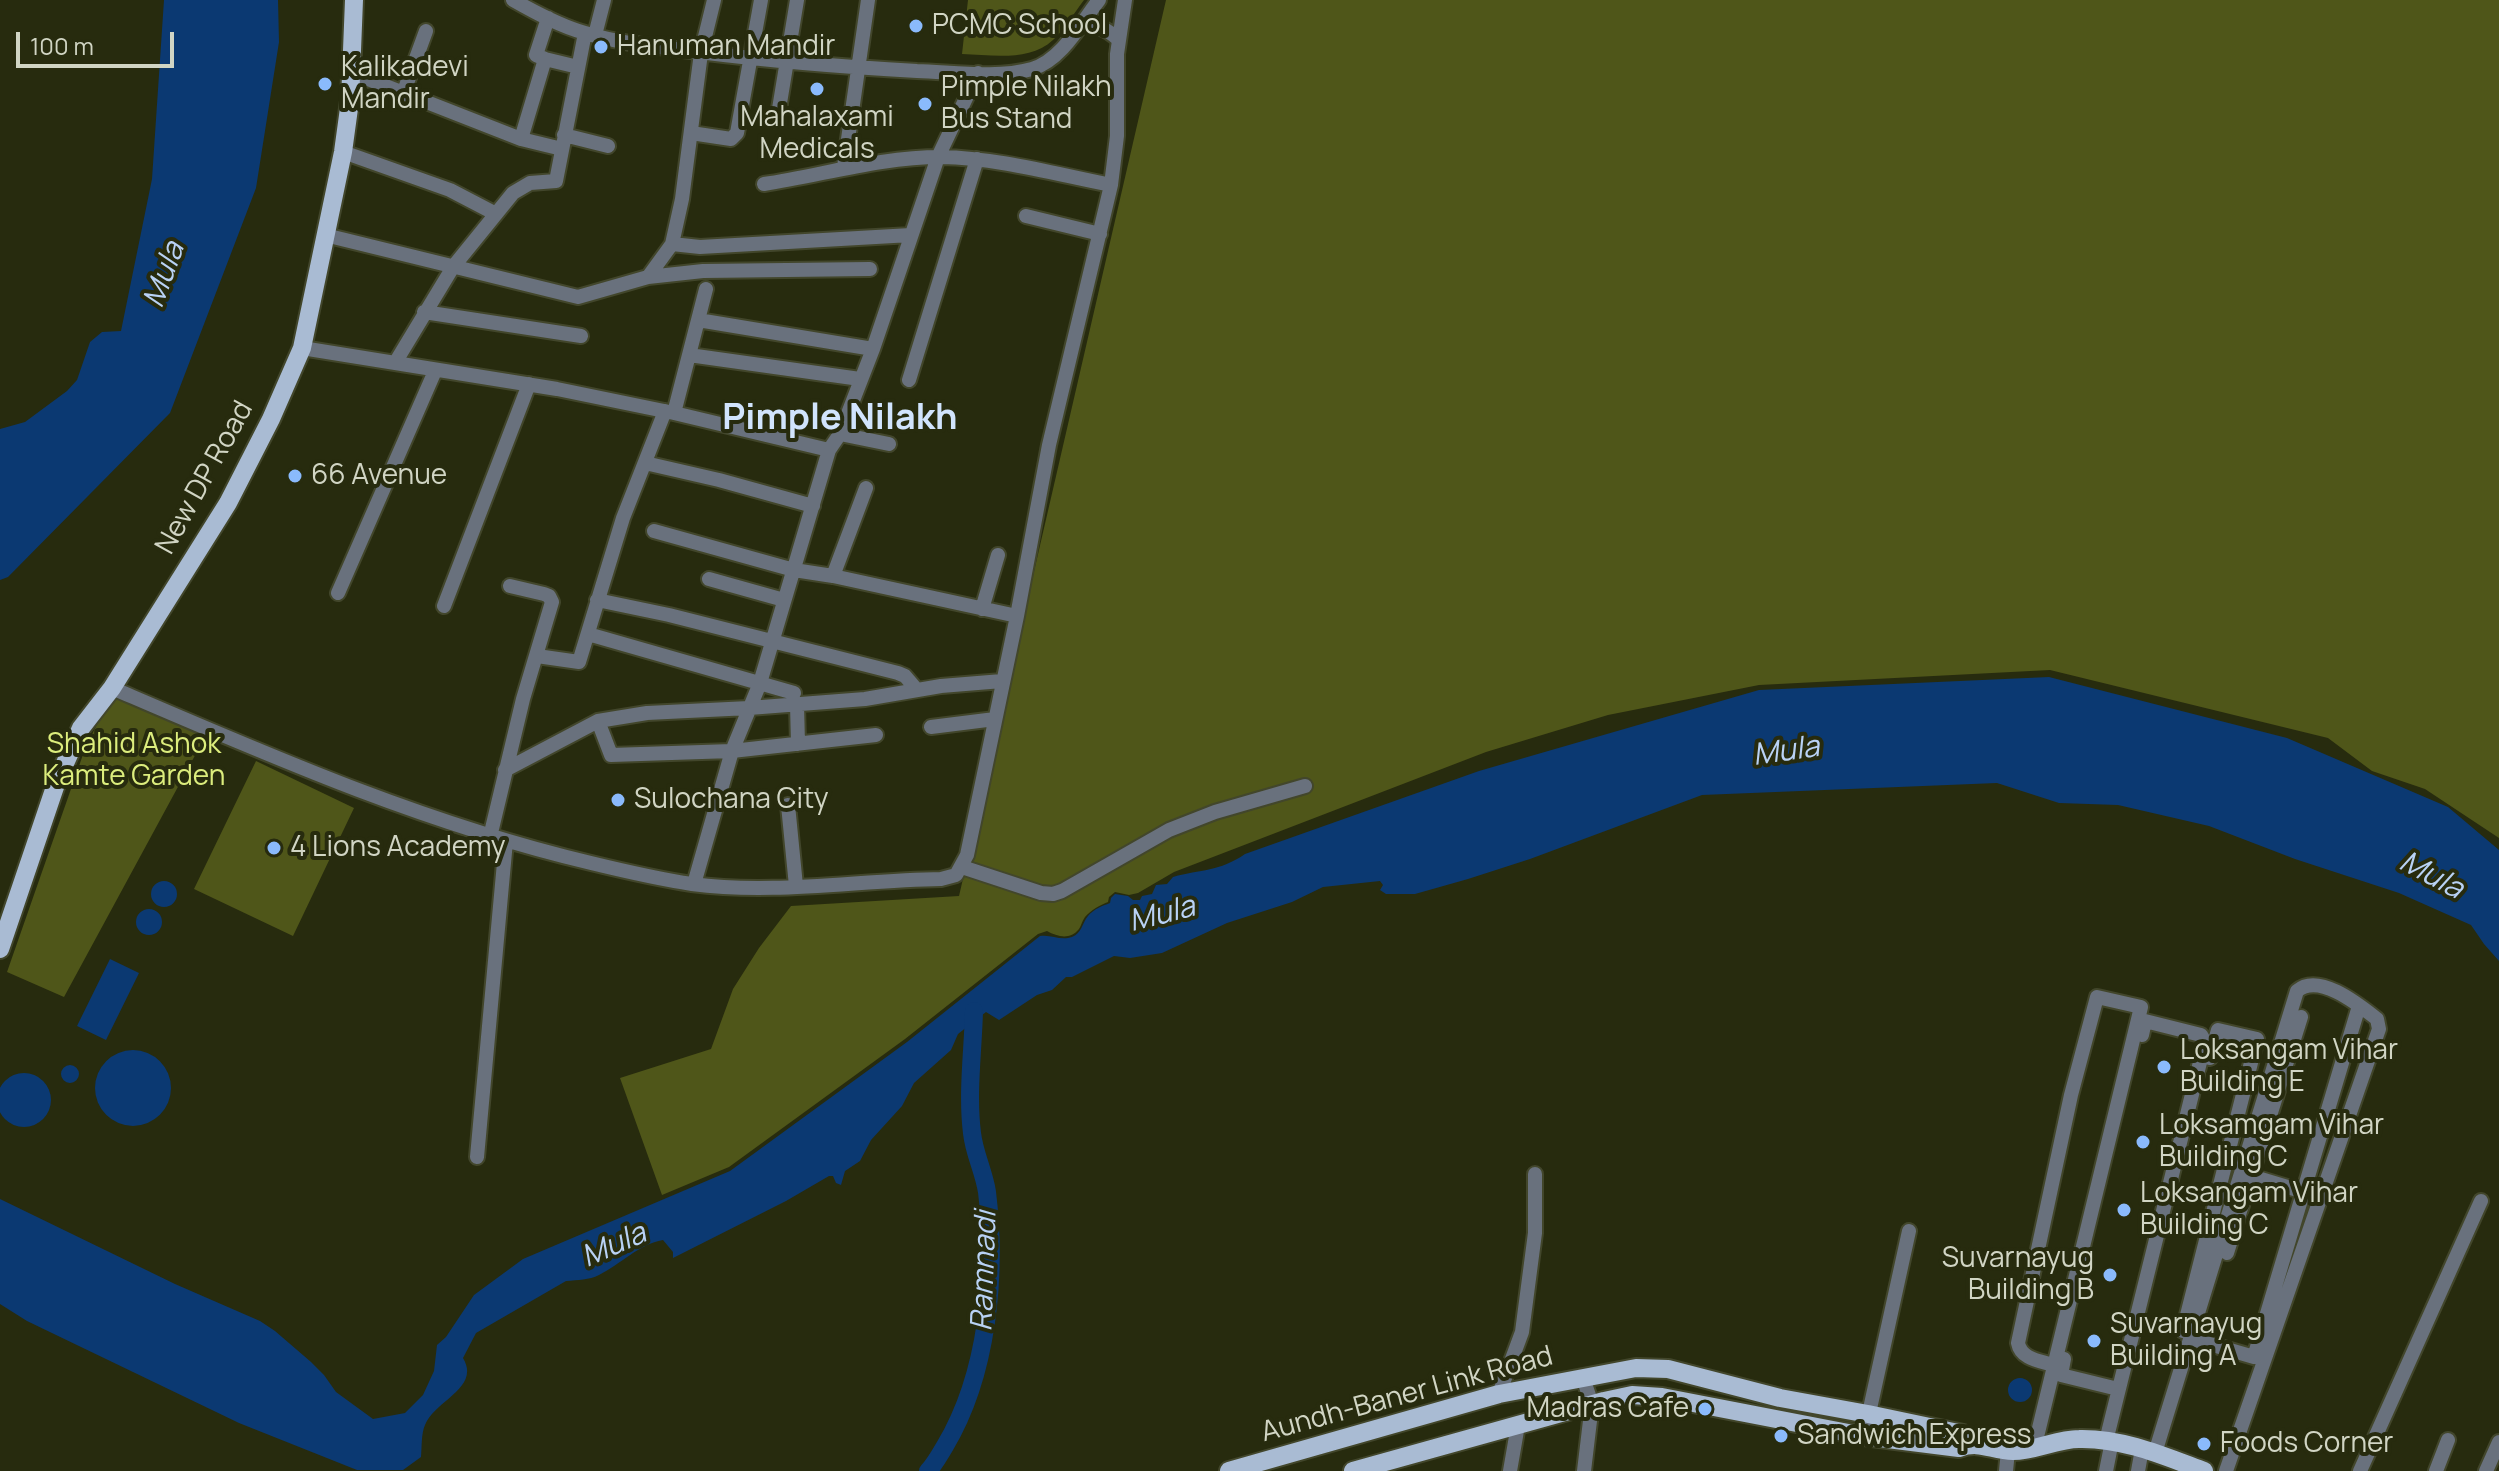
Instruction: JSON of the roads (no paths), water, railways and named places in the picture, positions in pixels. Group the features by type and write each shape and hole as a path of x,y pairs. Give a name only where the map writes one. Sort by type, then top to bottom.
{"main road":[{"name":"New DP Road","path":"0,949 43,818 81,728 112,688 228,503 271,419 302,348 343,152 350,101 354,0"},
{"name":"Aundh-Baner Link Road","path":"1229,1471 1499,1394 1636,1368 1668,1369 1780,1398 1963,1434 1972,1443 2008,1451 2034,1449 2077,1439 2109,1441 2150,1451 2204,1471"},
{"name":"Aundh-Baner Link Road","path":"1353,1471 1632,1395 1662,1397 1864,1436 1959,1448 1972,1443"}],"street":[{"path":"513,0 590,34 701,53 857,68 978,73 1022,70 1043,64 1055,56 1099,0"},
{"path":"395,363 453,267 513,193 530,183 556,181 578,67 604,0"},
{"path":"648,277 672,244 682,199 701,53 714,0"},
{"path":"691,133 735,137 761,0"},
{"path":"777,121 797,0"},
{"path":"844,167 868,0"},
{"path":"112,688 320,775 490,837 611,868 694,884 769,887 941,879 956,875 967,855 1049,445 1111,185 1117,136 1119,40 1125,0"},
{"path":"548,18 536,55 578,67"},
{"path":"1079,26 1089,24 1101,27 1119,40"},
{"path":"403,94 426,31"},
{"path":"521,139 545,59"},
{"path":"350,72 521,139 608,146"},
{"path":"694,884 732,751 760,683 829,450 840,434 873,349 938,157 978,73"},
{"path":"343,152 450,190 496,214"},
{"path":"764,184 844,167 938,157 977,159 1111,185"},
{"path":"909,380 977,159"},
{"path":"1026,216 1100,234"},
{"path":"325,235 578,297 648,277 703,271 870,269"},
{"path":"672,244 700,247 911,235"},
{"path":"537,656 579,662 623,518 670,412 706,289"},
{"path":"424,312 581,336"},
{"path":"698,320 873,349"},
{"path":"302,348 366,363 395,363 529,384 670,412 829,450"},
{"path":"689,355 860,379"},
{"path":"338,593 435,371"},
{"path":"444,606 529,384"},
{"path":"840,434 889,444"},
{"path":"645,463 813,506"},
{"path":"833,576 866,488"},
{"path":"654,531 794,570 1017,616"},
{"path":"982,609 998,555"},
{"path":"709,579 784,600"},
{"path":"490,837 523,699 552,599 544,594 510,586"},
{"path":"597,600 679,617 898,673 905,676 917,690"},
{"path":"588,634 760,683 795,698"},
{"path":"505,770 598,721 647,713 749,708 795,698 865,699 1002,681"},
{"path":"795,698 798,744"},
{"path":"931,727 995,719"},
{"path":"598,721 611,755 732,751 876,735"},
{"path":"962,867 1041,893 1053,894 1169,830 1215,812 1305,786"},
{"path":"788,805 796,886"},
{"path":"477,1157 506,841"},
{"path":"2138,1471 2150,1451 2297,991 2307,986 2335,990 2377,1019 2379,1029 2226,1471"},
{"path":"2034,1449 2056,1366 2141,1006 2097,997 2071,1095 2018,1343 2026,1356 2056,1366"},
{"path":"2301,1017 2199,1341 2254,1357 2359,1006"},
{"path":"2106,1471 2118,1389 2205,1042 2201,1035 2145,1021 2061,1375 2118,1389"},
{"path":"2109,1441 2218,1030 2257,1039 2150,1451"},
{"path":"1499,1394 1522,1332 1535,1233 1535,1174"},
{"path":"2251,1176 2304,1192"},
{"path":"2360,1471 2481,1201"},
{"path":"1864,1436 1909,1231"},
{"path":"1583,1378 1592,1404 1584,1471"},
{"path":"1510,1471 1518,1425"},
{"path":"2436,1471 2448,1440"},
{"path":"2486,1471 2499,1442"},
{"path":"2006,1471 2008,1451"}],"water":[{"name":"Mula","path":"164,0 278,0 279,42 256,188 170,413 8,577 0,580 0,429 25,422 67,391 77,380 90,342 102,332 121,331 152,179"},
{"name":"Mula","path":"2049,677 2287,738 2448,807 2499,850 2499,961 2471,925 2399,893 2295,859 2209,826 2118,805 2059,803 1997,783 1702,795 1530,859 1415,894 1386,894 1380,890 1383,885 1380,881 1323,887 1292,902 1227,923 1162,953 1130,958 1114,956 1072,977 1066,977 1052,990 1037,995 999,1020 986,1012 958,1034 951,1050 914,1083 902,1106 871,1140 860,1161 845,1171 841,1185 829,1176 673,1258 673,1252 663,1240 654,1242 599,1275 566,1281 476,1333 463,1358 467,1368 462,1386 430,1416 423,1432 421,1457 403,1470 357,1470 239,1423 27,1321 0,1304 0,1199 175,1284 260,1321 311,1362 336,1392 373,1419 405,1413 423,1395 434,1371 437,1345 446,1337 474,1295 523,1259 730,1171 907,1042 1040,936 1063,938 1075,935 1090,914 1110,903 1115,894 1140,900 1142,896 1152,894 1156,885 1167,884 1173,877 1218,867 1245,854 1479,771 1759,690"},
{"path":"164,881 173,885 177,894 173,903 164,907 155,903 151,894 155,885"},
{"path":"149,909 158,913 162,922 158,931 149,935 140,931 136,922 140,913"},
{"path":"110,959 139,973 106,1040 77,1026"},
{"path":"133,1050 147,1053 160,1061 168,1074 171,1088 168,1102 160,1115 147,1123 133,1126 119,1123 106,1115 98,1102 95,1088 98,1074 106,1061 119,1053"},
{"path":"70,1065 79,1074 70,1083 61,1074"},
{"path":"24,1073 43,1081 51,1100 43,1119 24,1127 5,1119 -3,1100 5,1081"},
{"path":"2020,1378 2029,1381 2032,1390 2029,1399 2020,1402 2011,1399 2008,1390 2011,1381"}],"waterway":[{"name":"Ramnadi","path":"928,1471 960,1418 980,1356 986,1323 990,1224 987,1192 973,1140 971,1118 974,1011"}],"place":[{"name":"PCMC School","path":"916,26"},
{"name":"Hanuman Mandir","path":"601,47"},
{"name":"Kalikadevi Mandir","path":"325,84"},
{"name":"Mahalaxami Medicals","path":"817,89"},
{"name":"Pimple Nilakh Bus Stand","path":"925,104"},
{"name":"66 Avenue","path":"295,476"},
{"name":"Sulochana City","path":"618,800"},
{"name":"4 Lions Academy","path":"274,848"},
{"name":"Loksangam Vihar Building E","path":"2164,1067"},
{"name":"Loksamgam Vihar Building C","path":"2143,1142"},
{"name":"Loksangam Vihar Building C","path":"2124,1210"},
{"name":"Suvarnayug Building B","path":"2110,1275"},
{"name":"Suvarnayug Building A","path":"2094,1341"},
{"name":"Madras Cafe","path":"1705,1409"},
{"name":"Sandwich Express","path":"1781,1436"},
{"name":"Foods Corner","path":"2204,1444"}],"district":[{"name":"Pimple Nilakh","path":"840,419"}],"park label":[{"name":"Shahid Ashok Kamte Garden","path":"134,761"}]}
